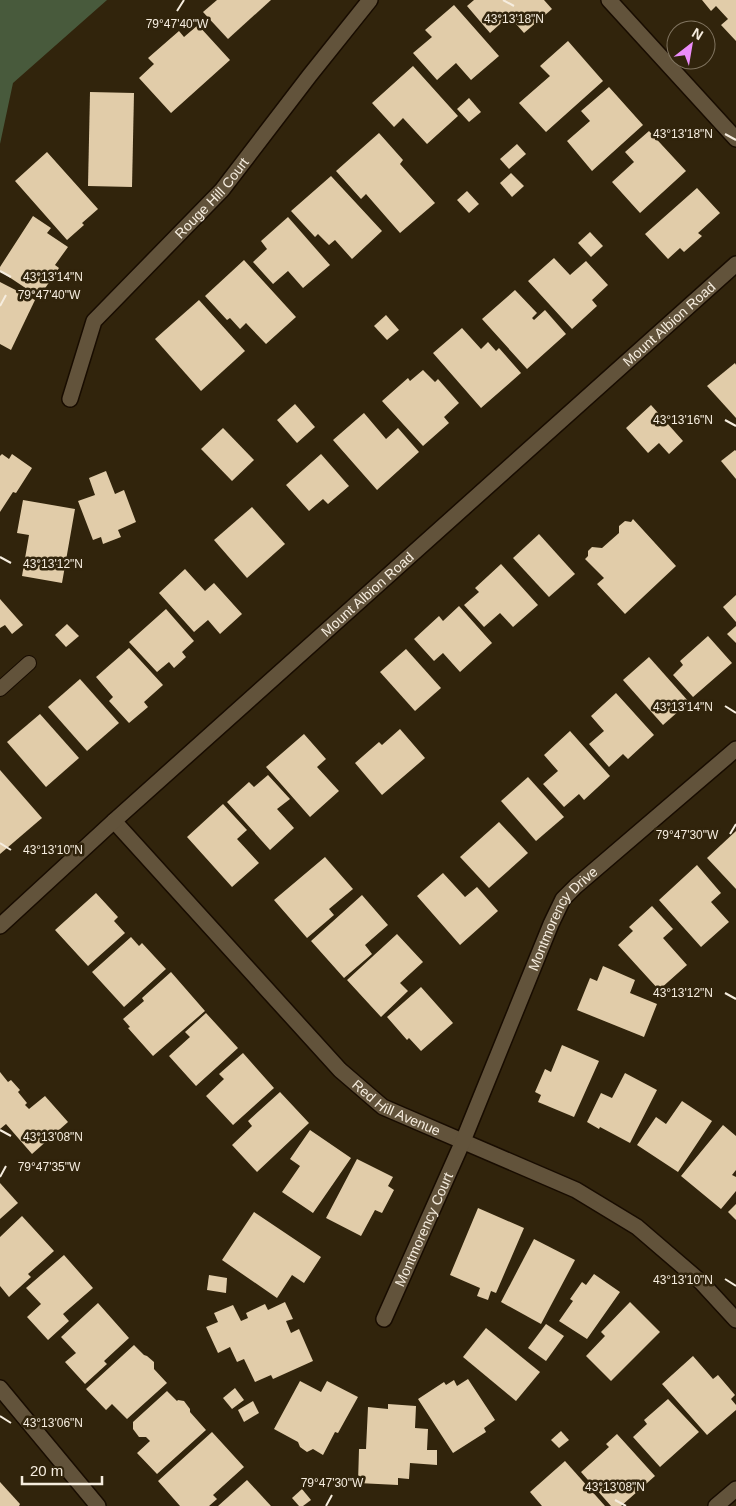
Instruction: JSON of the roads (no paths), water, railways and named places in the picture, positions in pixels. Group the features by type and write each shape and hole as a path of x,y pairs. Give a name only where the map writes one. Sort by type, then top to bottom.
{"street":[{"name":"Rouge Hill Court","path":"70,399 94,320 222,190 310,74 370,0"},
{"path":"609,0 736,139"},
{"name":"Mount Albion Road","path":"3,919 736,264"},
{"name":"Montmorency Drive","path":"462,1141 563,899 736,748"},
{"name":"Red Hill Avenue","path":"114,820 340,1070 384,1106 576,1190 637,1227 701,1282 736,1320"},
{"name":"Montmorency Court","path":"384,1319 462,1141"},
{"path":"0,1388 98,1506"},
{"path":"716,1506 736,1488"}],"lane":[{"path":"0,689 29,664"}]}
